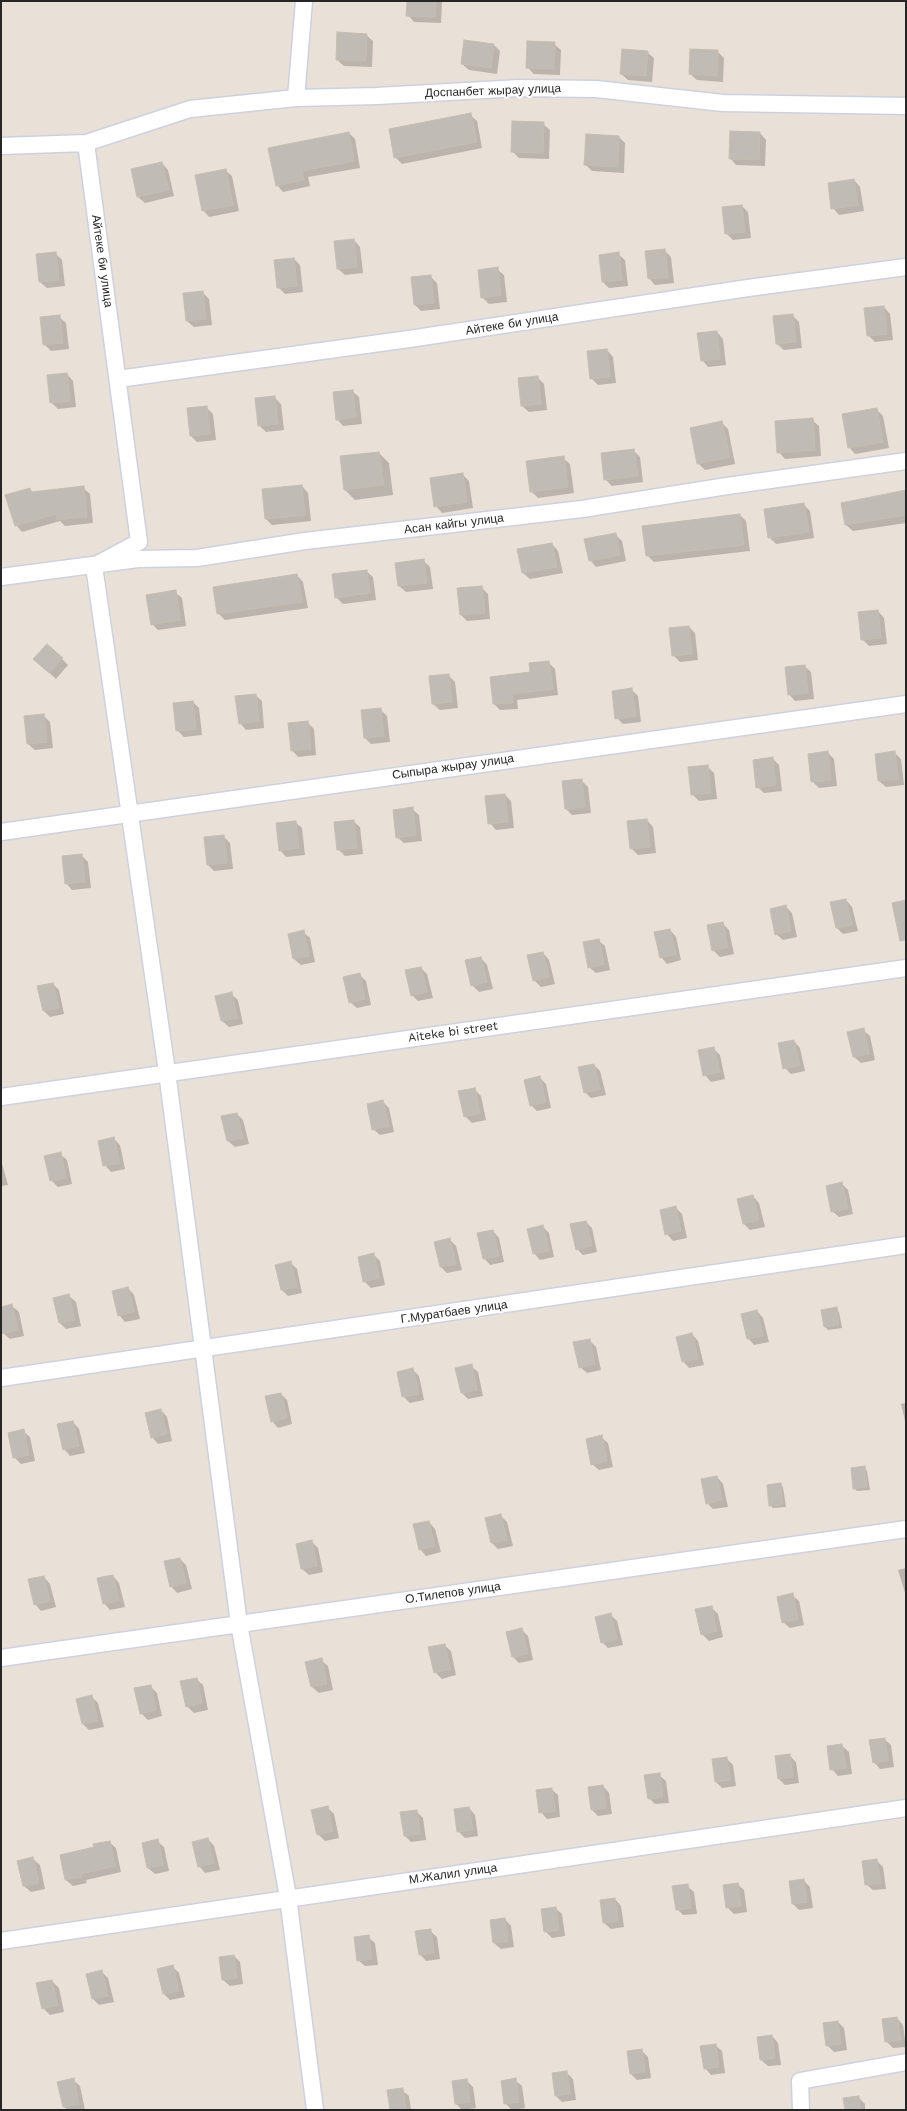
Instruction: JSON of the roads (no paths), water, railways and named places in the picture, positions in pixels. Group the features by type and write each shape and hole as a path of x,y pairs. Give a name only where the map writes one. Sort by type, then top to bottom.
{"street":[{"path":"296,98 304,1"},
{"name":"Доспанбет жырау улица","path":"1,146 86,143 190,109 296,98 549,89 596,90 723,103 906,106"},
{"name":"Айтеке би улица","path":"86,143 139,542 94,566"},
{"name":"Айтеке би улица","path":"118,379 409,340 748,288 906,267"},
{"name":"Асан кайгы улица","path":"1,578 138,559 197,558 305,542 582,509 727,486 906,461"},
{"path":"94,566 167,1072 239,1624 288,1898 315,2110"},
{"name":"Сыпыра жырау улица","path":"1,832 906,704"},
{"name":"Aiteke bi street","path":"1,1097 906,968"},
{"name":"Г.Муратбаев улица","path":"1,1378 906,1246"},
{"name":"О.Тилепов улица","path":"1,1658 906,1529"},
{"name":"М.Жалил улица","path":"1,1941 906,1808"},
{"path":"801,2110 800,2081 906,2062"}]}
